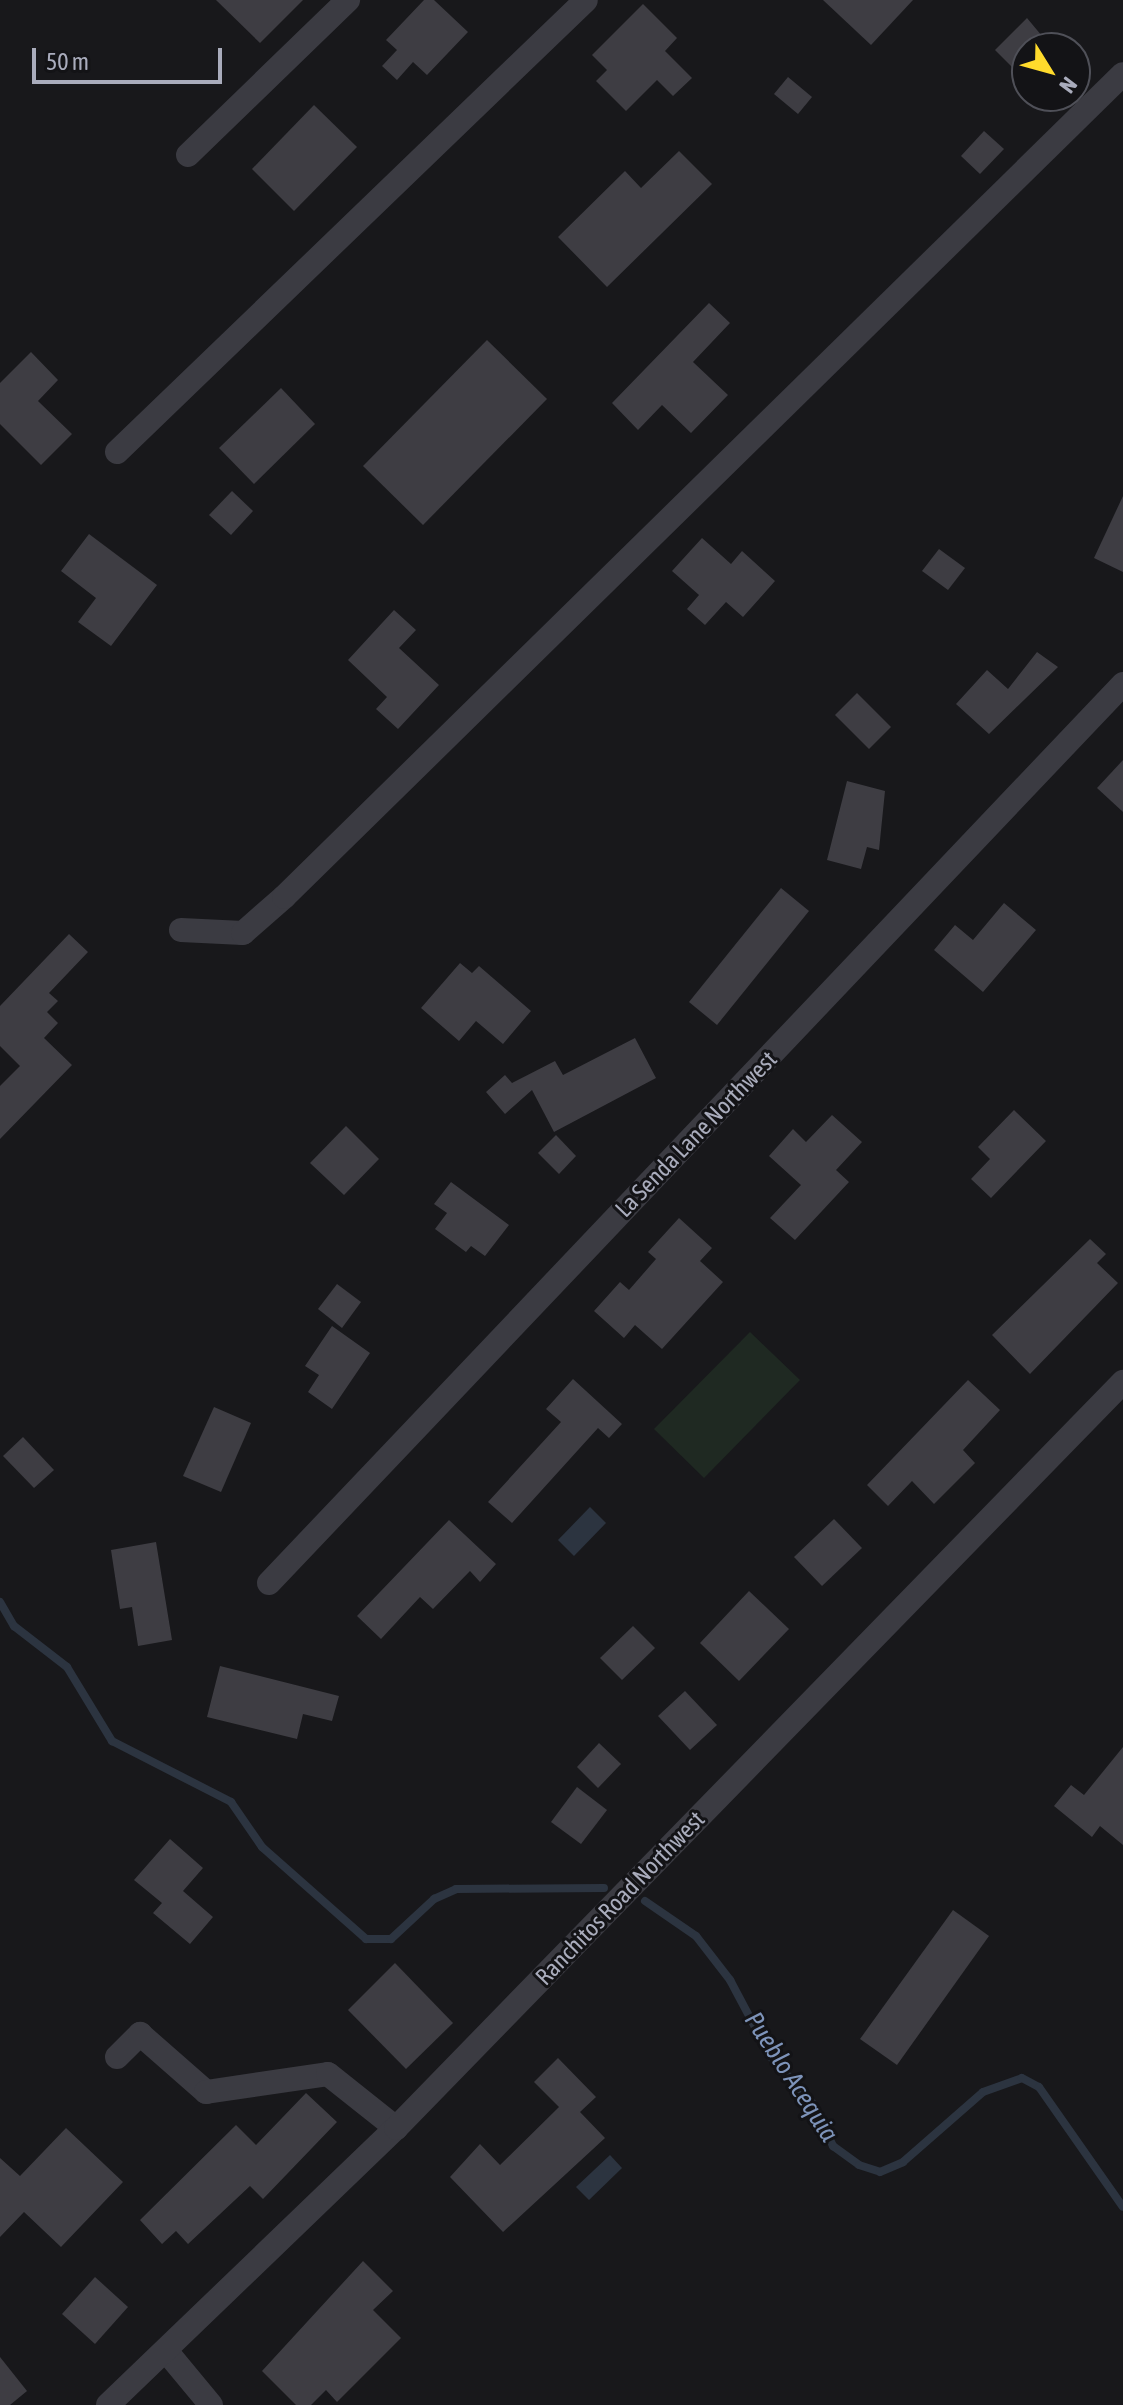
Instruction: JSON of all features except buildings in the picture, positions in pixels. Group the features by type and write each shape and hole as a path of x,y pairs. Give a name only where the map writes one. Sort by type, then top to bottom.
{"street":[{"path":"188,155 348,0"},
{"path":"117,452 586,0"},
{"path":"181,930 218,937 243,933 284,897 1123,74"},
{"name":"La Senda Lane Northwest","path":"269,1583 1123,684"},
{"name":"Ranchitos Road Northwest","path":"108,2405 167,2352 396,2128 1123,1382"},
{"path":"117,2057 140,2034 206,2092 328,2074 396,2128"},
{"path":"167,2352 211,2405"}],"shaded area":[{"path":"750,1332 800,1380 704,1478 654,1429"}],"water":[{"path":"590,1507 606,1523 574,1556 558,1540"},
{"path":"610,2155 622,2168 589,2200 576,2187"}],"waterway":[{"name":"Pueblo Acequia","path":"0,1602 14,1626 67,1667 112,1741 231,1802 262,1847 366,1939 391,1939 434,1899 456,1889 604,1888"},
{"name":"Pueblo Acequia","path":"645,1901 696,1936 730,1980 771,2057 813,2104 833,2146 859,2165 880,2172 903,2162 983,2092 1022,2078 1039,2087 1123,2207"}]}
